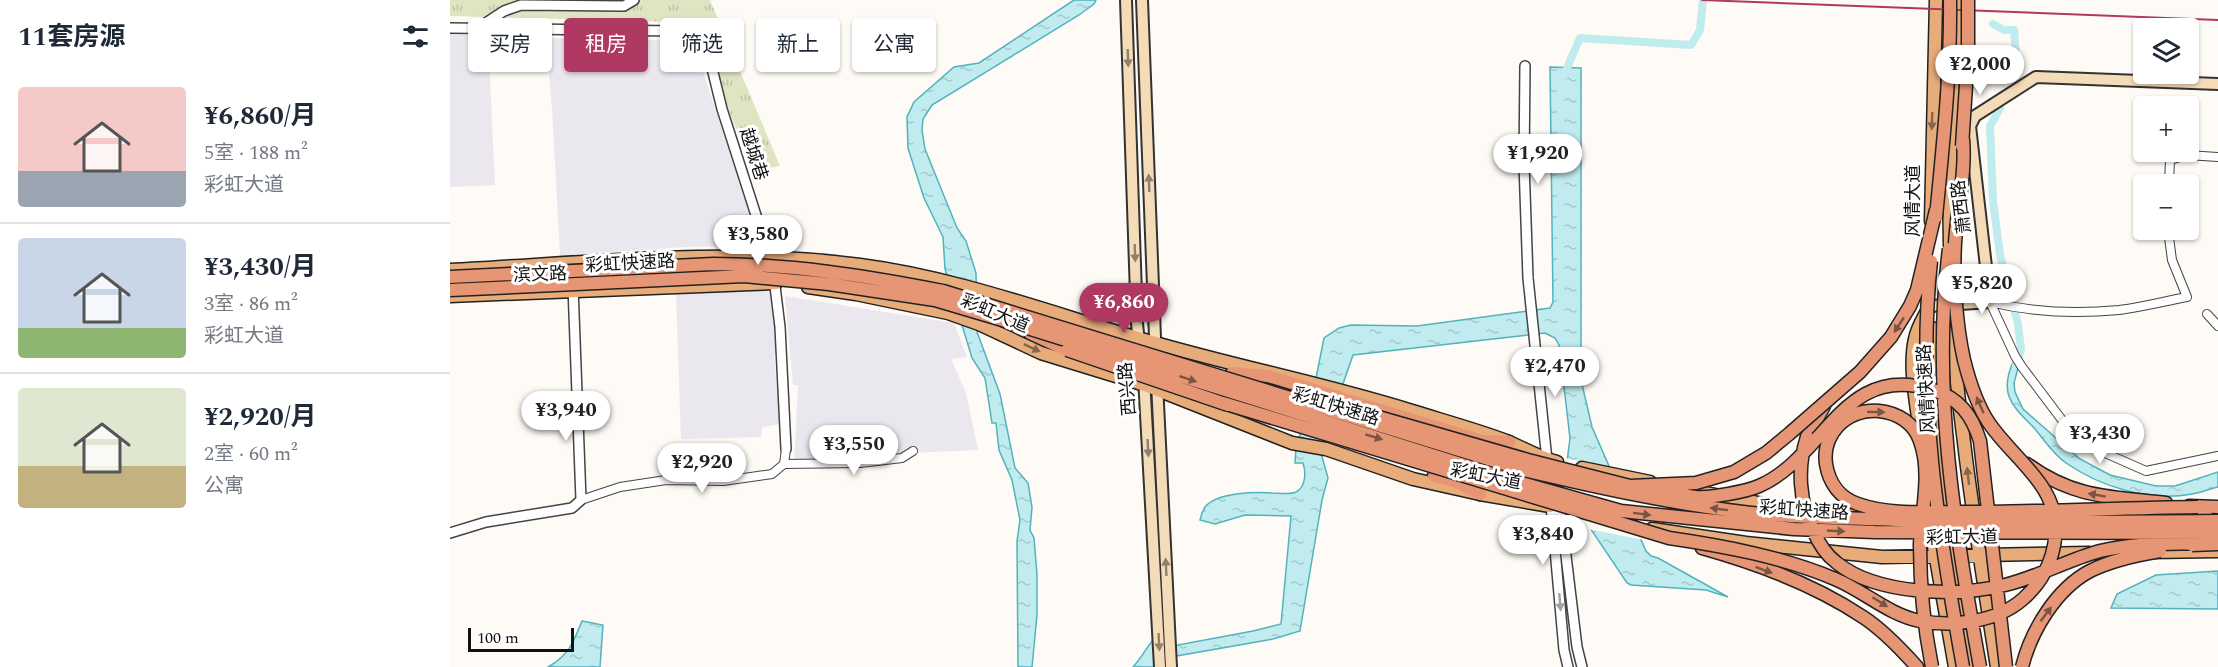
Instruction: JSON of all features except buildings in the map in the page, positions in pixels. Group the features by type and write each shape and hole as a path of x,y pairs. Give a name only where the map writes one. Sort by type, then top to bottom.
{"highway":[{"name":"风情快速路","path":"1950,0 1949,78 1943,160 1926,323 1928,413 1939,526 1963,667"},
{"name":"风情快速路","path":"1968,0 1968,55 1963,139 1946,272 1941,356 1953,495 1980,667"},
{"path":"1669,538 1703,543 1816,571 1851,585 1906,617 1920,620 1955,622 1988,617 2005,611 2031,592 2041,580 2050,564 2054,548 2056,527 2052,507 2040,484 1988,422 1964,360 1958,328 1954,244 1964,159 1963,139"},
{"path":"1630,486 1696,483 1734,472 1767,453 1860,372 1880,351 1910,306 1920,277 1936,210"},
{"name":"彩虹快速路","path":"450,277 713,264 746,264 864,275 944,291 1513,467 1613,491 1754,513 1842,518 1947,521 2218,521"},
{"name":"彩虹快速路","path":"450,290 744,276 829,284 935,300 1521,483 1621,511 1711,522 1865,532 2218,533"},
{"path":"994,306 1077,324 1291,392 1528,460 1630,486 1698,497 1758,486 1792,464 1814,443 1833,418 1868,392 1882,387 1912,385 1943,393 1967,411 1980,441 2006,667"},
{"path":"999,319 1067,350 1223,403 1713,551 1767,571 1806,586 1864,617 1883,632 1917,667"},
{"path":"1232,373 1268,376 1483,441 1509,442"},
{"path":"1830,398 1812,425 1804,446 1801,468 1803,503 1818,541 1836,563 1858,576 1907,589 1963,591 2003,586 2098,552 2126,546 2202,547"},
{"path":"1223,403 1284,430 1457,482 1480,494"},
{"path":"1932,667 1923,613 1921,580 1920,543 1922,522 1923,511 1924,500 1925,472 1920,440 1908,422 1892,413 1870,411 1849,417 1834,430 1830,437 1826,455 1828,474 1839,492 1857,504 1868,507 1888,510 1919,511 1929,512 2207,513 2218,507"},
{"path":"2018,457 2051,481 2085,493 2207,513"},
{"path":"2022,667 2044,616 2068,588 2088,572 2111,562 2218,544"}],"main road":[{"name":"西兴路","path":"1126,0 1139,338 1144,385 1160,667"},
{"name":"西兴路","path":"1142,0 1155,343 1172,667"},
{"name":"风情大道","path":"1936,0 1931,144 1931,306 1948,515 1971,667"},
{"path":"1960,0 1957,75 1961,237 1955,304 1955,340 1960,412 1973,515 1997,667"},
{"name":"萧西路","path":"1990,302 1970,126 1975,116 2036,77 2218,84"},
{"name":"滨文路","path":"450,270 710,256 770,257"},
{"name":"彩虹大道","path":"770,257 862,265 941,279 1155,343 1347,392 1509,442 1554,462 1779,507 1929,515 2207,513"},
{"name":"彩虹大道","path":"776,283 856,294 948,313 979,324 1041,353 1144,385 1292,443 1326,449 1413,479 1642,527 1746,543 1882,557 2202,547 2218,551"},
{"name":"滨文路","path":"450,296 776,283"},
{"path":"1955,667 1929,515 1913,364 1914,339 1931,306 1990,302"},
{"path":"1920,429 1938,406"}],"street":[{"path":"493,18 521,5 624,6 634,0"},
{"path":"450,28 468,28"},
{"name":"越城巷","path":"552,29 676,31 690,33 699,38 707,48 722,109 770,257 776,283 786,449"},
{"path":"1525,66 1524,164 1531,306 1554,462 1564,650 1568,667"},
{"path":"2169,174 2170,160 2187,155 2218,157"},
{"path":"1990,302 2076,312 2120,310 2187,297 2172,260 2169,240"},
{"path":"571,264 581,500"},
{"path":"1990,302 2022,367 2062,420 2096,449 2146,471 2218,456"},
{"path":"2207,314 2218,326"},
{"path":"784,465 786,449"},
{"path":"450,533 486,522 572,508 581,500 620,487 666,480 723,482 772,474 784,465 860,463 902,458 913,451"},
{"path":"1557,508 1577,647 1582,667"}],"shaded area":[{"path":"450,34 468,35 468,72 490,72 495,185 450,187"},
{"path":"552,38 564,38 564,72 648,72 648,40 660,40 660,72 703,72 760,246 685,247 560,256 549,72 552,72"},
{"path":"760,288 771,293 781,353 774,354 780,424 762,427 761,437 681,439 676,293"},
{"path":"785,296 954,323 967,357 951,359 966,393 978,450 864,455 794,464 798,385 793,385"}],"green space":[{"path":"450,0 710,0 718,18 660,18 660,22 648,21 648,18 564,19 450,16"},
{"path":"714,72 740,72 780,166 753,171"}],"water":[{"path":"1074,0 1096,0 1079,15 932,105 923,119 922,130 925,149 957,228 966,241 976,273 977,332 1000,394 1015,468 1028,483 1032,507 1030,530 1034,538 1037,575 1037,615 1032,667 1018,667 1017,541 1020,520 1012,480 999,450 996,423 992,423 985,378 972,358 945,269 943,237 924,198 908,148 907,117 914,102 954,67 979,63"},
{"path":"1550,67 1581,68 1581,380 1592,427 1646,551 1651,556 1728,597 1706,590 1631,585 1627,583 1592,531 1566,470 1570,438 1559,345 1555,338 1545,333 1353,355 1324,438 1321,453 1328,478 1322,500 1300,631 1273,639 1171,657 1168,667 1133,667 1152,641 1168,629 1173,646 1281,624 1291,516 1245,515 1215,524 1200,520 1205,507 1218,498 1246,493 1290,493 1302,487 1305,471 1303,463 1295,463 1296,448 1313,393 1324,338 1339,328 1351,325 1417,326 1550,308 1553,302"},
{"path":"2013,362 2018,368 2014,383 2015,392 2023,409 2080,459 2110,475 2156,486 2175,486 2218,472 2218,487 2192,494 2159,496 2126,490 2080,472 2057,456 2015,407 2007,384"},
{"path":"2218,571 2218,609 2111,608 2117,594 2156,575"},
{"path":"582,621 603,625 600,667 548,667 561,658 569,648"}],"pier":[{"path":"1565,458 1613,469 1644,540 1588,529 1564,469"}],"waterway":[{"path":"1564,75 1580,38 1691,45 1700,30 1703,0"},
{"path":"1993,24 2004,30 2014,30 2017,69"},
{"path":"2000,108 1990,126 1993,201 2000,255 2018,324 2021,350 2016,364"}],"railway":[{"path":"1702,0 2218,20"}]}
